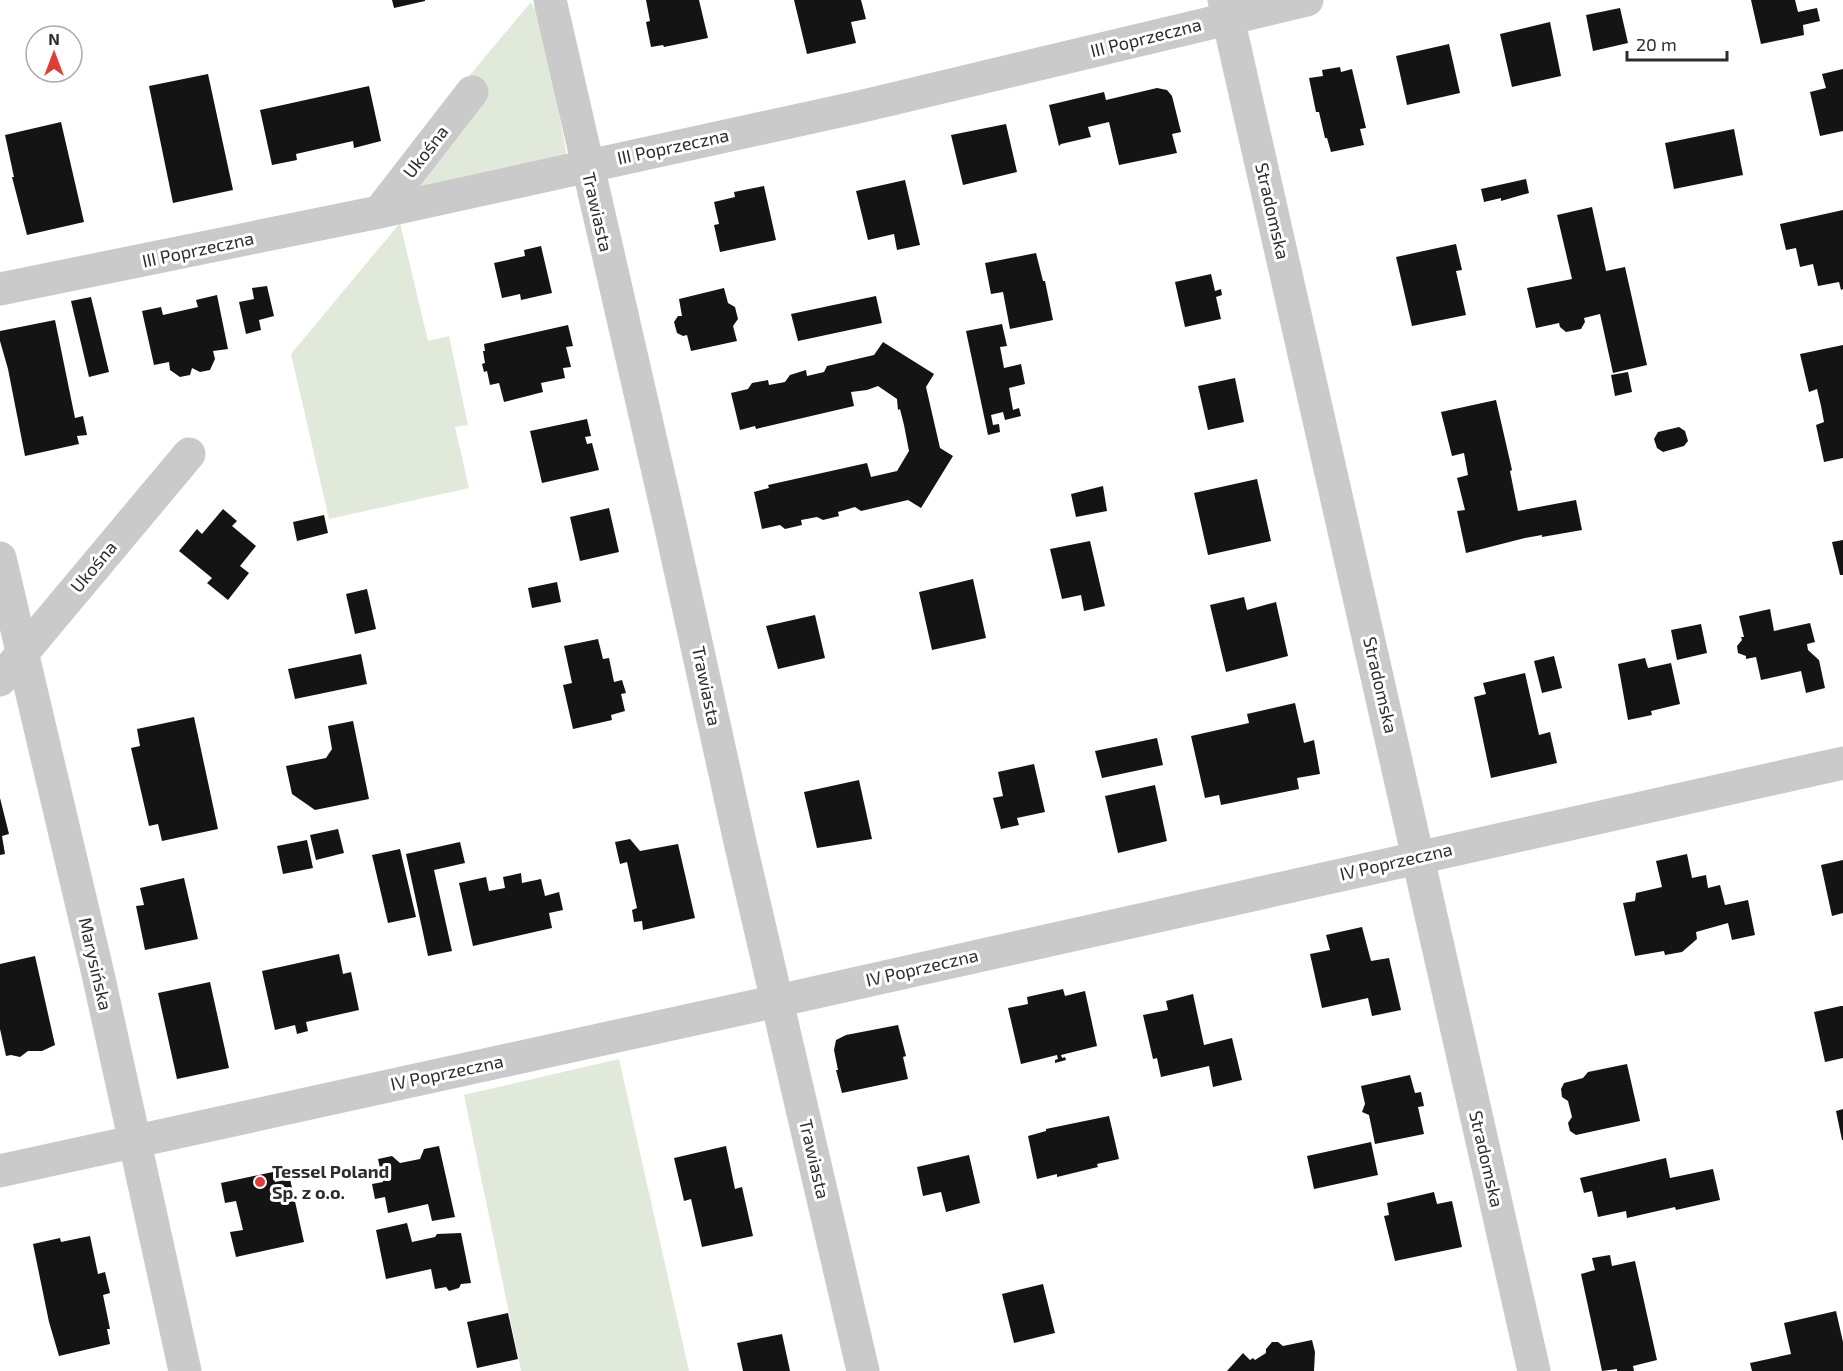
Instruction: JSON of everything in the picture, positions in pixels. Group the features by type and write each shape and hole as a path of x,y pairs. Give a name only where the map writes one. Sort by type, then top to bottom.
{"street":[{"name":"III Poprzeczna","path":"0,290 379,212 863,106 1226,9 1308,0"},
{"name":"Trawiasta","path":"552,2 587,166 863,1371"},
{"name":"Stradomska","path":"1226,9 1534,1371"},
{"name":"Ukośna","path":"379,212 472,92"},
{"name":"Ukośna","path":"0,680 189,454"},
{"name":"Marysińska","path":"0,558 98,974 185,1371"},
{"name":"IV Poprzeczna","path":"0,1171 777,1001 1418,856 1843,763"}],"green space":[{"path":"531,2 543,24 567,157 432,188 417,187 464,82"},
{"path":"400,223 428,341 449,336 468,425 455,427 469,488 329,519 291,354"},
{"path":"619,1059 689,1371 521,1371 464,1095"}],"building":[{"path":"392,0 425,0 425,1 394,8"},
{"path":"646,0 699,0 708,38 664,47 663,45 651,47 646,22 650,21"},
{"path":"794,0 861,0 866,19 851,22 856,43 807,54"},
{"path":"1751,0 1795,0 1798,12 1817,8 1820,21 1803,25 1804,35 1761,44"},
{"path":"1620,8 1628,43 1593,51 1586,15"},
{"path":"1550,22 1561,76 1512,87 1500,34"},
{"path":"1449,44 1460,93 1407,105 1396,56"},
{"path":"1340,67 1341,72 1352,69 1366,128 1360,129 1364,145 1331,152 1319,112 1316,112 1309,78 1323,76 1322,70"},
{"path":"1843,69 1843,131 1820,136 1810,92 1826,88 1822,74"},
{"path":"208,74 233,190 173,203 149,86"},
{"path":"369,86 381,141 354,148 353,141 296,154 297,160 272,165 260,110"},
{"path":"1157,88 1167,90 1172,96 1181,132 1172,134 1177,153 1119,165 1109,122 1088,127 1091,137 1059,146 1049,105 1104,92 1106,100"},
{"path":"61,122 84,222 27,235 12,177 14,177 5,135"},
{"path":"1006,124 1017,172 963,185 951,135"},
{"path":"1734,129 1743,175 1674,189 1665,143"},
{"path":"1526,179 1529,193 1501,201 1501,198 1484,202 1481,189"},
{"path":"905,180 920,245 897,250 894,234 868,240 856,191"},
{"path":"764,186 776,240 720,252 714,225 719,224 714,202 735,197 734,192"},
{"path":"1592,207 1606,271 1625,267 1647,365 1613,373 1600,314 1584,318 1585,322 1581,329 1566,332 1559,323 1536,328 1527,288 1572,279 1557,215"},
{"path":"1843,210 1843,289 1841,290 1839,282 1818,286 1813,264 1800,267 1796,248 1786,250 1780,224"},
{"path":"1456,244 1462,270 1456,271 1466,315 1412,326 1396,257"},
{"path":"541,246 552,293 521,300 520,294 502,298 494,263 525,256 524,250"},
{"path":"1036,253 1043,281 1045,281 1053,320 1010,329 1003,292 991,294 985,263"},
{"path":"1211,274 1215,291 1221,289 1222,295 1216,297 1221,319 1185,327 1175,282"},
{"path":"267,286 274,316 259,320 261,330 246,334 239,302 254,299 252,288"},
{"path":"724,288 728,303 735,307 738,319 733,326 737,341 691,351 687,335 677,333 674,322 678,316 682,316 679,299"},
{"path":"217,295 228,349 213,351 215,359 210,370 200,372 192,368 190,375 180,377 170,370 169,362 154,365 142,311 161,307 163,315 198,307 196,300"},
{"path":"876,296 882,323 798,341 791,314"},
{"path":"91,297 109,372 89,377 71,301"},
{"path":"55,320 75,418 83,416 87,435 77,436 79,444 25,456 8,369 0,341 0,331"},
{"path":"1002,324 1007,346 1000,347 1004,368 1021,364 1025,384 1009,388 1013,410 1019,408 1021,416 1005,420 1003,412 991,415 993,425 999,424 1000,432 988,435 966,331"},
{"path":"568,325 573,346 566,347 571,367 563,368 565,378 541,383 543,392 504,402 499,383 490,385 487,371 484,372 482,364 485,363 484,344"},
{"path":"883,342 934,374 926,387 940,448 953,456 921,508 908,500 861,511 855,507 838,512 839,516 823,520 817,517 801,520 802,525 785,529 780,525 762,529 754,492 769,488 768,485 867,463 871,477 897,471 909,451 904,425 900,409 898,410 897,399 878,386 851,392 854,406 756,429 755,426 740,430 731,393 748,389 752,383 768,380 769,385 785,382 790,375 806,370 807,376 824,372 827,366 874,355"},
{"path":"1843,345 1843,458 1824,462 1816,425 1824,422 1821,406 1817,389 1809,392 1800,354"},
{"path":"1628,372 1632,392 1615,396 1611,375"},
{"path":"1235,378 1244,422 1208,430 1198,386"},
{"path":"1496,400 1512,470 1510,471 1518,511 1576,500 1582,530 1525,538 1466,553 1457,511 1465,510 1457,478 1468,475 1464,453 1452,456 1441,412"},
{"path":"587,419 591,436 585,437 587,444 592,443 599,470 542,483 530,431"},
{"path":"1679,427 1685,431 1688,441 1684,446 1663,452 1657,448 1654,439 1658,432"},
{"path":"1257,479 1271,541 1208,555 1194,493"},
{"path":"1103,486 1107,511 1076,517 1071,494"},
{"path":"609,508 619,552 580,561 570,517"},
{"path":"223,509 237,521 232,526 256,546 240,566 249,573 228,600 207,583 212,578 179,551 197,529 202,534"},
{"path":"324,515 328,533 297,541 293,522"},
{"path":"1843,540 1843,575 1840,575 1832,542"},
{"path":"1090,541 1105,606 1084,611 1081,595 1062,599 1050,549"},
{"path":"973,579 986,638 932,650 919,592"},
{"path":"557,582 561,602 532,608 528,588"},
{"path":"367,589 376,629 355,634 346,594"},
{"path":"1244,597 1247,610 1276,602 1288,656 1226,672 1210,605"},
{"path":"1770,609 1774,631 1810,623 1815,642 1807,644 1808,650 1819,660 1825,688 1806,693 1801,671 1761,680 1756,657 1746,659 1746,656 1738,653 1737,646 1742,640 1741,637 1744,637 1739,616"},
{"path":"815,615 825,658 778,669 766,626"},
{"path":"1701,624 1707,653 1677,660 1671,630"},
{"path":"598,639 603,659 609,658 614,682 622,680 626,693 621,694 625,711 611,715 612,720 573,729 563,685 572,683 564,646"},
{"path":"361,654 367,684 295,699 288,669"},
{"path":"1554,656 1562,688 1542,693 1534,661"},
{"path":"1645,658 1648,668 1671,663 1680,704 1651,711 1652,715 1628,720 1618,664"},
{"path":"1525,673 1539,735 1550,732 1557,763 1491,778 1474,697 1486,694 1483,683"},
{"path":"1295,703 1304,743 1314,740 1320,774 1297,778 1299,789 1221,805 1219,795 1205,798 1191,736 1249,723 1247,714"},
{"path":"194,717 218,829 162,841 158,824 149,826 131,748 140,746 137,729"},
{"path":"353,721 369,799 315,810 292,794 286,766 326,758 332,749 328,726"},
{"path":"1157,738 1163,765 1102,778 1095,751"},
{"path":"1034,764 1045,812 1017,818 1019,825 1001,829 993,798 1003,796 998,772"},
{"path":"859,780 872,839 817,848 804,792"},
{"path":"1155,785 1167,841 1118,853 1105,796"},
{"path":"0,798 9,834 2,836 5,854 0,855"},
{"path":"338,829 344,853 316,860 310,835"},
{"path":"630,839 640,851 678,844 695,918 643,930 642,921 634,922 632,910 637,908 627,862 620,864 615,842"},
{"path":"307,840 313,868 283,874 277,846"},
{"path":"460,842 465,863 434,870 452,951 428,956 406,854"},
{"path":"400,849 416,917 388,923 372,855"},
{"path":"1687,854 1692,878 1706,875 1708,888 1720,885 1725,905 1748,900 1755,935 1732,940 1728,923 1696,932 1697,939 1682,952 1665,955 1664,951 1635,956 1623,903 1635,901 1636,893 1662,887 1656,861"},
{"path":"1843,860 1843,913 1832,916 1821,865"},
{"path":"521,873 522,883 541,879 545,896 559,892 563,910 549,913 552,928 473,946 459,883 486,877 489,891 505,888 503,877"},
{"path":"184,878 198,939 145,950 136,906 144,905 140,888"},
{"path":"1362,927 1371,961 1389,958 1401,1010 1372,1016 1368,998 1322,1008 1310,954 1330,950 1326,935"},
{"path":"339,954 343,974 351,972 359,1010 306,1022 308,1031 297,1034 295,1025 275,1030 262,971"},
{"path":"35,956 55,1045 42,1051 28,1051 20,1057 6,1056 0,1029 0,964"},
{"path":"210,982 229,1068 177,1079 158,993"},
{"path":"1063,989 1065,996 1085,991 1097,1046 1061,1055 1066,1060 1055,1063 1058,1059 1057,1055 1021,1064 1008,1008 1028,1004 1027,997"},
{"path":"1193,994 1204,1045 1232,1038 1242,1080 1213,1087 1209,1066 1161,1077 1157,1058 1153,1059 1143,1015 1168,1010 1166,1001"},
{"path":"1843,1006 1843,1058 1825,1062 1814,1012"},
{"path":"898,1025 906,1056 903,1057 908,1079 842,1093 836,1070 838,1070 834,1050 836,1040 846,1035"},
{"path":"1627,1064 1640,1121 1576,1135 1570,1131 1568,1123 1572,1117 1568,1101 1562,1097 1561,1089 1564,1083 1583,1078 1588,1072"},
{"path":"1410,1075 1415,1093 1421,1092 1424,1106 1418,1107 1424,1134 1375,1144 1369,1115 1362,1112 1365,1104 1361,1086"},
{"path":"1843,1109 1843,1140 1842,1140 1836,1111"},
{"path":"1109,1116 1119,1159 1097,1164 1098,1167 1057,1177 1057,1174 1037,1179 1028,1136 1046,1131 1046,1129"},
{"path":"1371,1142 1378,1175 1314,1189 1307,1156"},
{"path":"439,1146 455,1217 432,1221 428,1204 388,1213 385,1197 375,1199 372,1184 383,1182 378,1159 392,1156 400,1163 420,1159 424,1149"},
{"path":"726,1146 735,1189 742,1187 753,1236 702,1247 691,1199 684,1201 674,1158"},
{"path":"969,1155 980,1203 946,1212 941,1192 923,1196 917,1167"},
{"path":"1666,1158 1670,1178 1713,1169 1720,1200 1627,1218 1626,1211 1598,1217 1592,1191 1584,1193 1580,1178"},
{"path":"273,1172 275,1182 290,1179 304,1242 236,1257 230,1232 243,1230 236,1201 225,1203 221,1183"},
{"path":"1434,1192 1437,1204 1452,1201 1462,1247 1395,1261 1384,1216 1389,1215 1387,1203"},
{"path":"407,1223 412,1242 435,1237 437,1234 461,1233 471,1283 461,1284 459,1288 449,1291 446,1287 435,1289 431,1269 386,1279 376,1230"},
{"path":"90,1236 98,1274 105,1272 110,1293 103,1295 110,1329 107,1329 110,1344 59,1356 49,1322 33,1244 60,1238 61,1242"},
{"path":"1610,1255 1612,1266 1635,1261 1657,1360 1633,1366 1634,1371 1617,1371 1617,1369 1602,1371 1581,1274 1595,1270 1592,1258"},
{"path":"1043,1284 1055,1333 1014,1343 1002,1294"},
{"path":"1836,1311 1843,1342 1843,1371 1752,1371 1750,1363 1791,1354 1784,1323"},
{"path":"508,1313 518,1359 477,1368 467,1322"},
{"path":"782,1334 790,1371 743,1371 737,1343"},
{"path":"1312,1340 1315,1352 1314,1371 1227,1371 1243,1353 1250,1360 1253,1358 1255,1360 1266,1353 1266,1349 1272,1342 1278,1342 1283,1346"}],"place":[{"name":"Tessel Poland Sp. z o.o.","path":"260,1182"}]}
